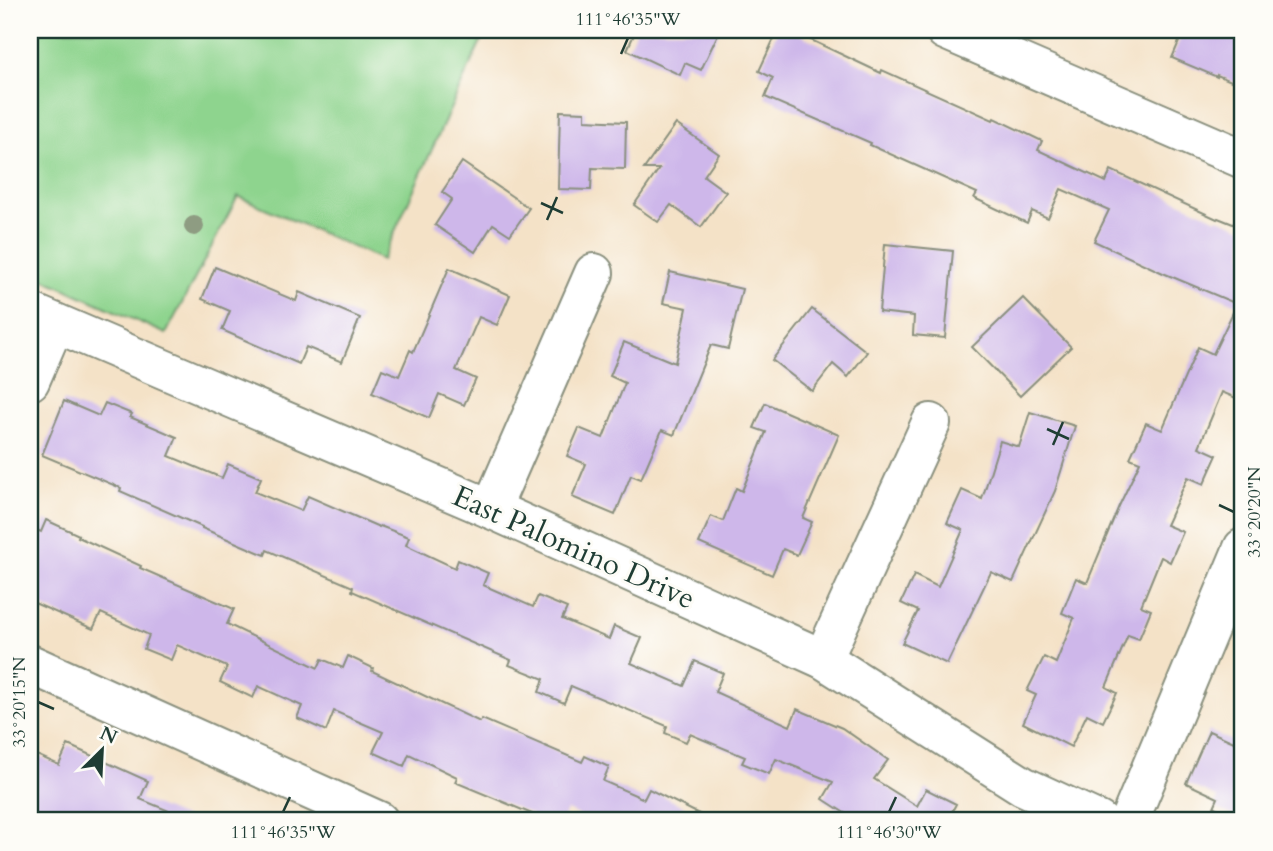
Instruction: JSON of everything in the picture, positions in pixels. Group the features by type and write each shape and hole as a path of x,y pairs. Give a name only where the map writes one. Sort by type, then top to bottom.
{"street":[{"path":"945,30 1243,159"},
{"path":"491,509 594,273"},
{"path":"30,381 42,318"},
{"name":"East Palomino Drive","path":"42,318 491,509 823,659 1023,786 1099,821"},
{"path":"823,659 931,423"},
{"path":"1129,821 1243,548"},
{"path":"30,664 379,821"}],"path":[{"path":"30,34 52,30"}],"green space":[{"path":"30,30 486,30 382,260 238,196 166,334 30,273"}],"building":[{"path":"636,30 720,30 701,70 685,63 680,75 627,50"},
{"path":"778,30 790,30 881,73 882,70 993,120 994,118 1042,141 1038,150 1106,182 1111,170 1217,219 1243,228 1243,401 1222,392 1199,447 1217,455 1204,484 1188,477 1166,525 1183,532 1170,562 1161,557 1141,606 1151,610 1139,639 1128,635 1106,687 1117,693 1103,722 1087,714 1071,747 1023,723 1036,695 1027,691 1044,657 1056,663 1074,618 1062,613 1076,578 1087,583 1140,462 1130,458 1146,423 1162,430 1198,347 1213,354 1237,304 1094,241 1109,210 1061,189 1048,218 1032,211 1027,223 974,198 977,193 765,97 773,78 759,71"},
{"path":"1184,30 1243,30 1243,86 1172,58"},
{"path":"560,111 585,112 585,120 626,122 625,169 592,168 591,190 558,189"},
{"path":"676,124 719,154 704,176 726,192 701,227 671,205 658,222 634,205 659,169 644,169"},
{"path":"462,162 529,208 510,235 493,224 475,252 435,225 452,199 442,192"},
{"path":"885,244 953,251 945,338 913,335 914,316 879,312"},
{"path":"215,267 296,301 299,292 360,318 342,362 306,347 299,364 222,330 230,311 202,299"},
{"path":"449,268 510,295 497,325 479,317 456,370 476,379 464,405 439,394 429,418 372,393 382,369 399,376 410,350 413,352"},
{"path":"670,272 742,289 728,349 711,345 674,435 662,430 641,479 631,475 615,515 572,497 586,464 567,456 579,428 603,438 625,383 610,376 624,342 675,363 687,308 663,303"},
{"path":"1023,298 1071,347 1020,396 972,347"},
{"path":"812,309 867,352 848,377 833,364 812,391 772,360"},
{"path":"64,401 99,416 105,403 132,414 130,417 177,437 169,456 222,478 228,464 261,478 255,492 301,511 308,496 409,537 406,545 455,568 458,560 488,573 483,585 533,607 538,596 567,608 562,619 609,639 614,626 642,638 631,663 684,686 695,661 723,673 715,692 790,726 797,709 842,728 888,760 874,779 917,806 926,789 956,804 947,821 857,821 823,799 833,782 776,759 769,774 742,763 745,757 690,734 686,742 665,733 667,726 571,686 564,703 539,692 544,679 509,665 511,660 352,591 353,587 267,550 265,555 120,491 121,488 42,455"},
{"path":"765,403 839,435 803,518 812,522 797,555 783,549 772,575 699,543 711,516 723,521 736,488 742,491 766,432 754,428"},
{"path":"1030,412 1075,426 1055,491 1013,582 991,572 947,664 902,643 918,611 901,603 914,575 938,587 963,530 947,523 962,490 982,499 1000,441 1019,447"},
{"path":"46,520 141,566 140,568 234,609 227,624 318,668 322,659 343,668 348,656 373,668 372,671 480,722 482,719 582,762 585,756 609,767 603,781 644,799 649,789 713,821 592,821 567,810 562,821 528,821 532,814 455,782 457,777 409,754 404,766 373,752 383,732 334,711 326,731 297,718 302,706 258,686 253,698 220,682 227,667 177,645 171,660 144,649 149,635 101,613 93,629 30,601 30,527 41,532"},
{"path":"1209,731 1243,746 1243,820 1214,807 1218,798 1186,783"},
{"path":"68,745 148,781 140,799 193,821 30,821 30,752 59,765"}]}
